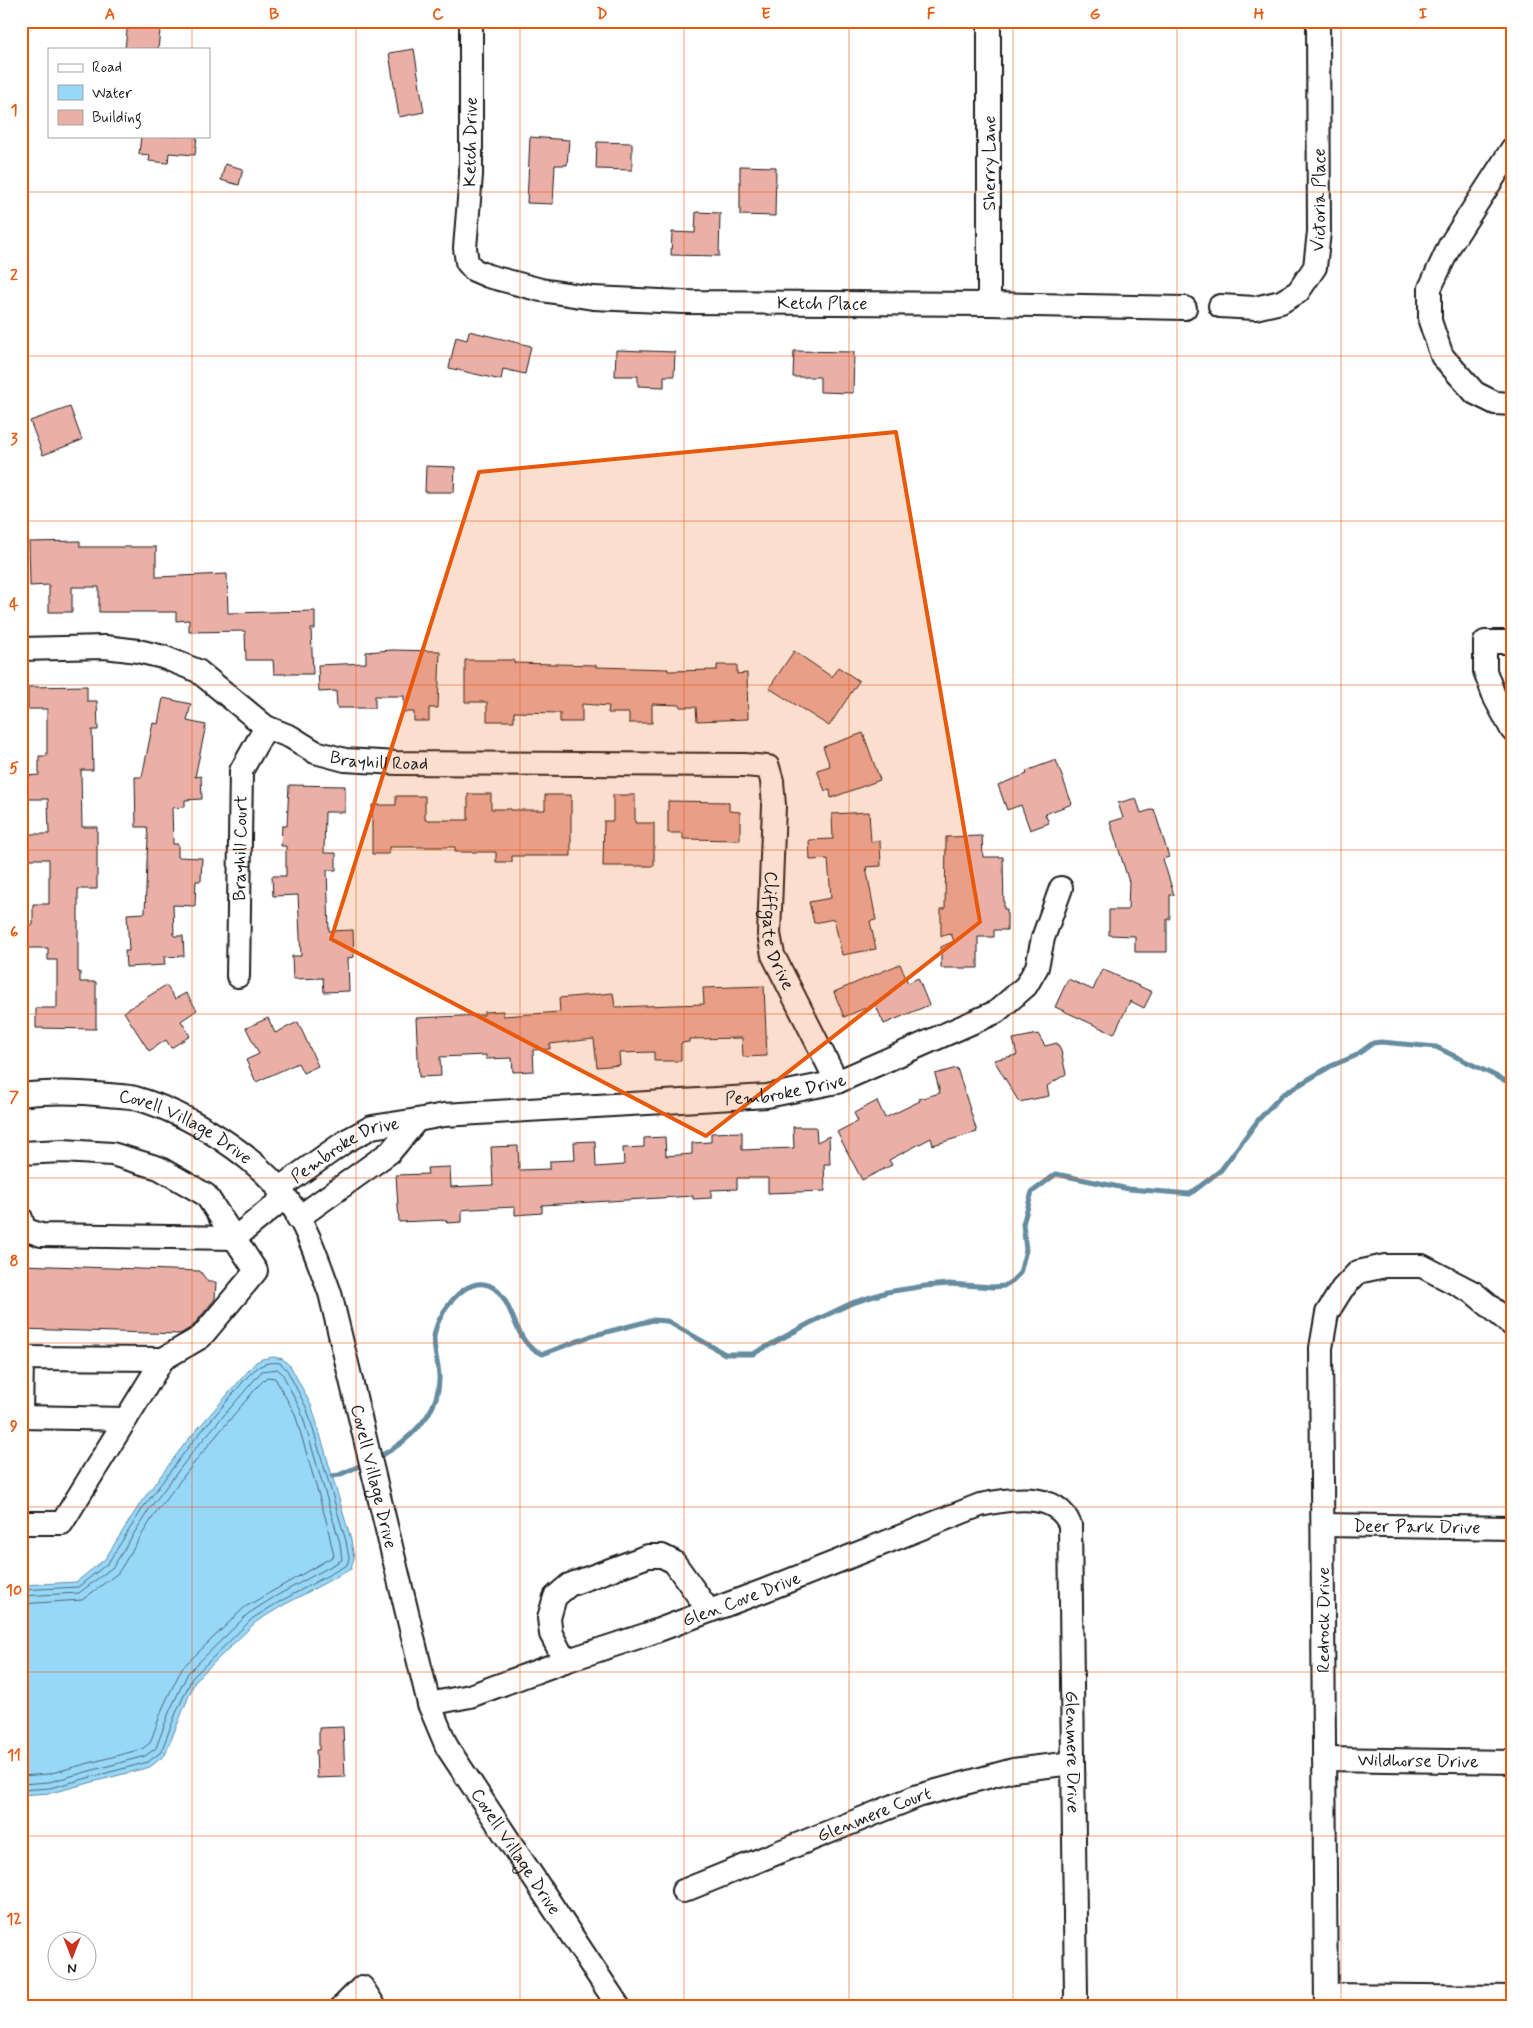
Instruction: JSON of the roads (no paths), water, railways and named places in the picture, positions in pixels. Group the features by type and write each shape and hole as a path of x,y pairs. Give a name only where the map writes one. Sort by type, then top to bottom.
{"street":[{"name":"Ketch Drive","path":"467,262 465,248 471,175 471,21"},
{"name":"Sherry Lane","path":"989,21 989,304"},
{"name":"Victoria Place","path":"1220,306 1255,308 1281,302 1298,292 1314,267 1319,232 1318,21"},
{"path":"1504,404 1475,393 1442,356 1430,321 1430,288 1450,245 1512,149"},
{"name":"Ketch Place","path":"467,262 474,270 488,276 541,290 593,298 683,302 989,304 1184,308"},
{"path":"1512,642 1485,642 1485,671 1495,698 1512,730"},
{"name":"Brayhill Road","path":"21,649 105,647 138,651 163,657 198,671 266,727 291,737 315,752 345,760 397,764 744,765 768,767"},
{"name":"Brayhill Court","path":"238,976 241,771 266,727"},
{"name":"Cliffgate Drive","path":"768,767 772,780 774,806 769,934 773,955 837,1082"},
{"name":"Pembroke Drive","path":"235,1238 282,1193 346,1141 372,1127 444,1115 767,1096 837,1082 996,1012 1026,986 1037,967 1043,938 1061,888"},
{"name":"Covell Village Drive","path":"21,1095 43,1092 78,1092 134,1098 177,1115 225,1141 262,1170 282,1193 312,1242 330,1293 429,1704 452,1754 618,2007"},
{"name":"Pembroke Drive","path":"298,1218 390,1152 417,1120"},
{"path":"346,1141 366,1168"},
{"path":"21,1153 63,1151 112,1154 159,1168 206,1195 256,1271 201,1337 163,1359 62,1523 21,1523"},
{"path":"21,1218 24,1229 41,1236 235,1238"},
{"name":"Redrock Drive","path":"1326,2001 1322,1348 1328,1314 1342,1289 1358,1272 1385,1266 1422,1266 1474,1293 1512,1325"},
{"path":"126,1419 21,1417 22,1358 163,1359"},
{"name":"Glen Cove Drive","path":"429,1704 470,1696 565,1661 648,1634 980,1505 1008,1499 1031,1499 1052,1505"},
{"name":"Glenmere Drive","path":"1052,1505 1066,1515 1070,1525 1075,2007"},
{"name":"Deer Park Drive","path":"1323,1525 1512,1528"},
{"path":"565,1661 550,1634 549,1618 555,1597 569,1585 648,1556 662,1556 674,1562 709,1611"},
{"name":"Wildhorse Drive","path":"1324,1759 1512,1762"},
{"name":"Glenmere Court","path":"683,1891 918,1796 1012,1770 1073,1763"},
{"path":"342,2007 362,1988 375,2007"},
{"path":"1326,2001 1512,1997"}],"water":[{"path":"273,1357 283,1359 291,1367 312,1407 351,1540 354,1558 351,1569 256,1622 195,1681 165,1755 150,1767 51,1793 21,1795 21,1585 76,1582 105,1559 141,1502 186,1442 256,1362"}],"waterway":[{"path":"376,1458 394,1448 412,1434 427,1417 436,1398 439,1381 434,1346 435,1330 444,1311 458,1294 475,1285 484,1284 494,1288 502,1296 524,1340 532,1349 543,1354 591,1336 653,1320 667,1321 725,1354 753,1354 852,1303 887,1292 949,1284 1004,1286 1020,1273 1026,1250 1023,1224 1032,1192 1056,1174 1129,1189 1190,1194 1221,1170 1259,1119 1282,1095 1331,1066 1355,1056 1373,1043 1381,1042 1436,1047 1506,1081 1512,1081"},
{"path":"332,1476 339,1475 366,1463"}]}
